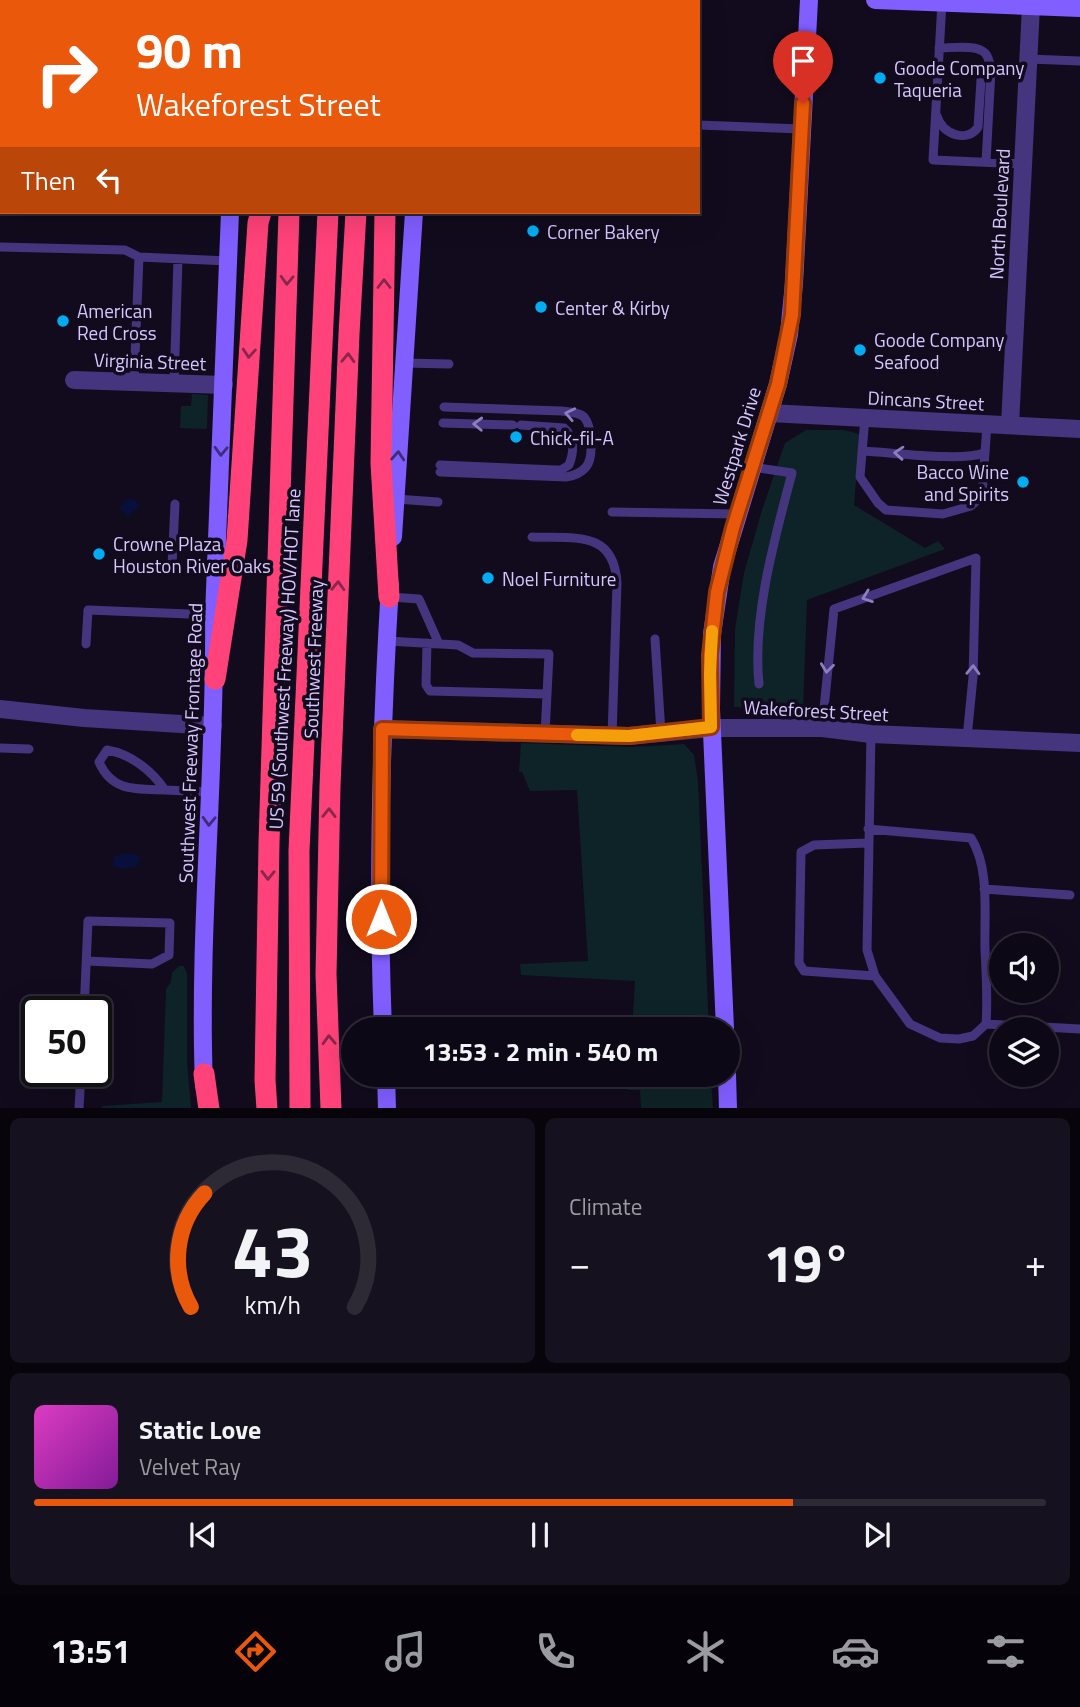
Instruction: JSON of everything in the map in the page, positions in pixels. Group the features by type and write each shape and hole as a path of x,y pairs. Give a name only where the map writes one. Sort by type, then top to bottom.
{"highway":[{"path":"215,679 237,540 260,214"},
{"name":"Southwest Freeway","path":"267,1108 265,1080 269,843 289,214"},
{"name":"US 59 (Southwest Freeway) HOV/HOT lane","path":"300,1108 299,851 328,214"},
{"name":"Southwest Freeway","path":"331,1108 326,974 330,786 356,214"},
{"path":"384,214 381,463 389,597"},
{"path":"204,1074 207,1108"}],"main road":[{"name":"Westpark Drive","path":"724,1017 711,727 710,664 714,613 722,567 769,413 792,315 809,0"},
{"path":"875,0 1080,8"},
{"name":"Southwest Freeway Frontage Road","path":"204,1074 203,1002 215,679 214,615 230,214"},
{"path":"383,1017 380,893 382,729 414,214"},
{"path":"386,1087 387,1108"},
{"path":"727,1087 728,1108"}],"street":[{"name":"North Boulevard","path":"1010,425 1031,6"},
{"name":"Virginia Street","path":"74,380 224,385"},
{"name":"Dincans Street","path":"769,413 1080,429"},
{"path":"0,709 83,718 213,726"},
{"name":"Wakeforest Street","path":"382,729 612,736 711,727 822,727 871,734 1080,743"}],"lane":[{"path":"942,2 933,160 1023,164"},
{"path":"939,48 984,51 988,57 990,70 986,162"},
{"path":"936,112 944,131 968,135 978,127 981,80 990,70 1080,61"},
{"path":"700,125 802,129"},
{"path":"0,247 125,250 139,257 228,261"},
{"path":"134,382 139,257"},
{"path":"174,384 178,259"},
{"path":"404,363 449,364"},
{"path":"443,423 564,428 571,436 572,443 569,465 561,470 440,469 566,477 587,466 590,454 589,428 579,414 562,411 444,407"},
{"path":"865,417 860,477 878,503 886,510 943,514 971,506 982,496 987,424"},
{"path":"862,451 955,457 975,457 984,453"},
{"path":"752,467 792,473 775,535 767,578 757,661 759,684"},
{"path":"396,499 438,502"},
{"path":"172,565 175,504"},
{"path":"612,512 737,514"},
{"path":"532,537 593,540 607,549 614,561 617,583 612,736"},
{"path":"822,727 834,609 976,558 973,677 967,738"},
{"path":"389,597 419,599 439,644"},
{"path":"86,644 88,610 214,615"},
{"path":"655,639 661,733"},
{"path":"387,641 458,645 473,653 549,654 545,734"},
{"path":"427,643 426,685 430,691 547,694"},
{"path":"868,829 971,838 978,849 984,889 987,1003 986,1024 973,1036 959,1039 940,1038 909,1024 875,976 867,950 867,843 871,734"},
{"path":"0,748 29,749"},
{"path":"165,790 154,774 118,752 107,750 99,762 104,775 127,789 211,792"},
{"path":"867,843 814,845 801,852 799,963 804,971 875,976"},
{"path":"984,889 1070,895"},
{"path":"85,996 88,921 170,923 169,955 152,964 87,961"},
{"path":"986,1024 1080,1029"},
{"path":"79,1108 80,1087"}],"green space":[{"path":"192,394 208,395 207,429 180,428 181,406 191,406"},
{"path":"806,430 843,430 860,434 854,505 925,548 938,541 945,549 807,600 803,710 734,707 735,629 744,573 785,443"},
{"path":"521,743 633,747 684,744 694,755 698,781 708,1017 633,1017 635,981 521,975 520,964 588,961 577,790 530,791 522,772 519,772"},
{"path":"179,966 184,966 187,974 187,1061 191,1108 101,1108 162,1102 166,989 171,982 172,973"},
{"path":"711,1087 713,1108 641,1108 640,1090 626,1088"}],"shaded area":[{"path":"128,499 134,499 140,506 128,516 119,507"},
{"path":"126,853 140,858 136,866 123,869 113,866 114,857"}],"slow traffic":[{"path":"577,735 629,736 711,727 712,631"}],"place":[{"name":"Goode Company Taqueria","path":"880,78"},
{"name":"Corner Bakery","path":"533,231"},
{"name":"Center & Kirby","path":"541,307"},
{"name":"American Red Cross","path":"63,321"},
{"name":"Goode Company Seafood","path":"860,350"},
{"name":"Chick-fil-A","path":"516,437"},
{"name":"Bacco Wine and Spirits","path":"1023,482"},
{"name":"Crowne Plaza Houston River Oaks","path":"99,554"},
{"name":"Noel Furniture","path":"488,578"}],"route":[{"path":"381,919 382,729 629,736 711,727 710,655 717,592 733,528 778,384 792,315 803,103"}]}
